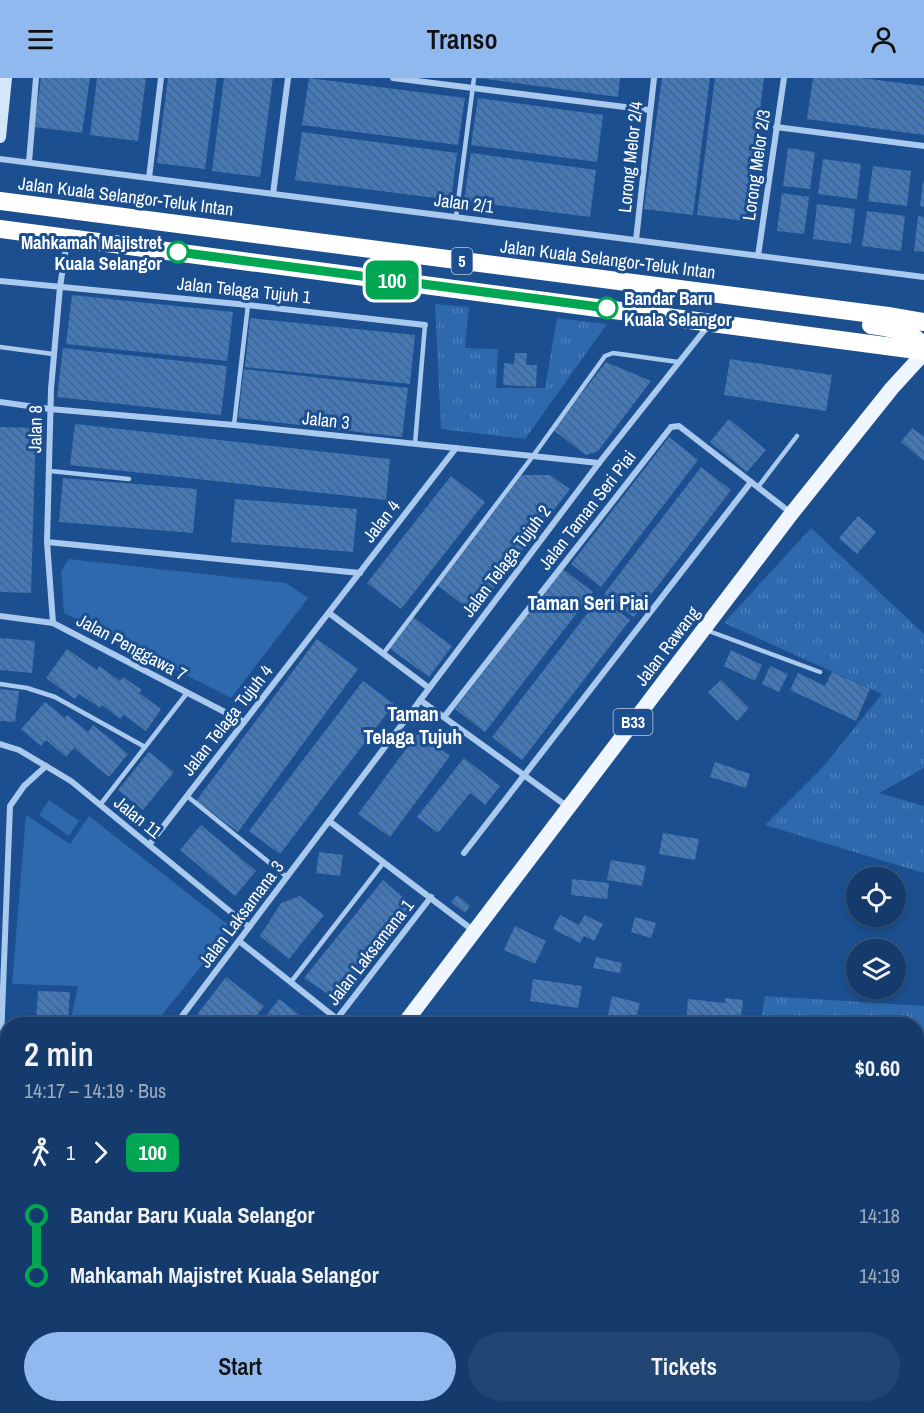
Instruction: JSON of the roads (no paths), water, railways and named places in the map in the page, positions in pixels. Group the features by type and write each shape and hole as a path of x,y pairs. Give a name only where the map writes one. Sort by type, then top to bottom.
{"highway":[{"name":"Jalan Kuala Selangor-Teluk Intan","path":"0,201 924,322"},
{"name":"5","path":"0,229 711,321 924,351"},
{"path":"776,302 840,321 890,328 919,341 924,351"}],"main road":[{"name":"Jalan Rawang","path":"409,1017 792,513 892,387 924,351"}],"street":[{"path":"0,137 6,78"},
{"path":"28,162 36,78"},
{"path":"148,178 161,78"},
{"path":"273,194 288,78"},
{"path":"393,78 649,110"},
{"name":"Lorong Melor 2/4","path":"636,240 654,78"},
{"name":"Lorong Melor 2/3","path":"758,256 784,78"},
{"path":"776,127 924,146"},
{"name":"Jalan 2/1","path":"0,159 924,277"},
{"name":"Jalan 8","path":"53,623 47,542 50,409 53,354 67,237"},
{"name":"Jalan Telaga Tujuh 1","path":"0,281 248,304 425,325"},
{"name":"Jalan Telaga Tujuh 2","path":"329,820 599,463 711,321"},
{"name":"Jalan 3","path":"0,402 50,409 234,425 599,463"},
{"name":"Jalan Taman Seri Piai","path":"444,717 671,427 679,426 792,513"},
{"name":"Jalan 4","path":"329,613 456,448"},
{"path":"464,854 751,482"},
{"path":"47,542 360,573"},
{"path":"329,613 429,688"},
{"name":"Jalan Telaga Tujuh 4","path":"149,845 329,613"},
{"name":"Jalan Penggawa 7","path":"0,616 53,623 244,722"},
{"path":"420,700 569,808"},
{"name":"Jalan 11","path":"0,744 20,750 71,781 249,927"},
{"path":"4,1017 10,806 24,786 46,766"},
{"path":"329,820 475,931"},
{"name":"Jalan Laksamana 3","path":"181,1017 329,820"},
{"name":"Jalan Laksamana 1","path":"339,1017 430,897"},
{"path":"239,941 291,982 330,1017"}],"lane":[{"path":"456,218 474,78"},
{"path":"234,425 248,304"},
{"path":"415,444 425,325"},
{"path":"0,347 53,354"},
{"path":"383,654 533,456 605,356 613,353 678,362"},
{"path":"758,487 797,436"},
{"path":"50,471 129,479"},
{"path":"704,629 820,672"},
{"path":"0,684 27,688 55,697 145,747"},
{"path":"100,805 186,693"},
{"path":"187,796 287,876"},
{"path":"291,982 384,862"}],"place":[{"name":"Mahkamah Majistret Kuala Selangor","path":"178,252"},
{"name":"Bandar Baru Kuala Selangor","path":"607,308"}],"district":[{"name":"Taman Seri Piai","path":"588,602"},
{"name":"Taman Telaga Tujuh","path":"413,724"}]}
